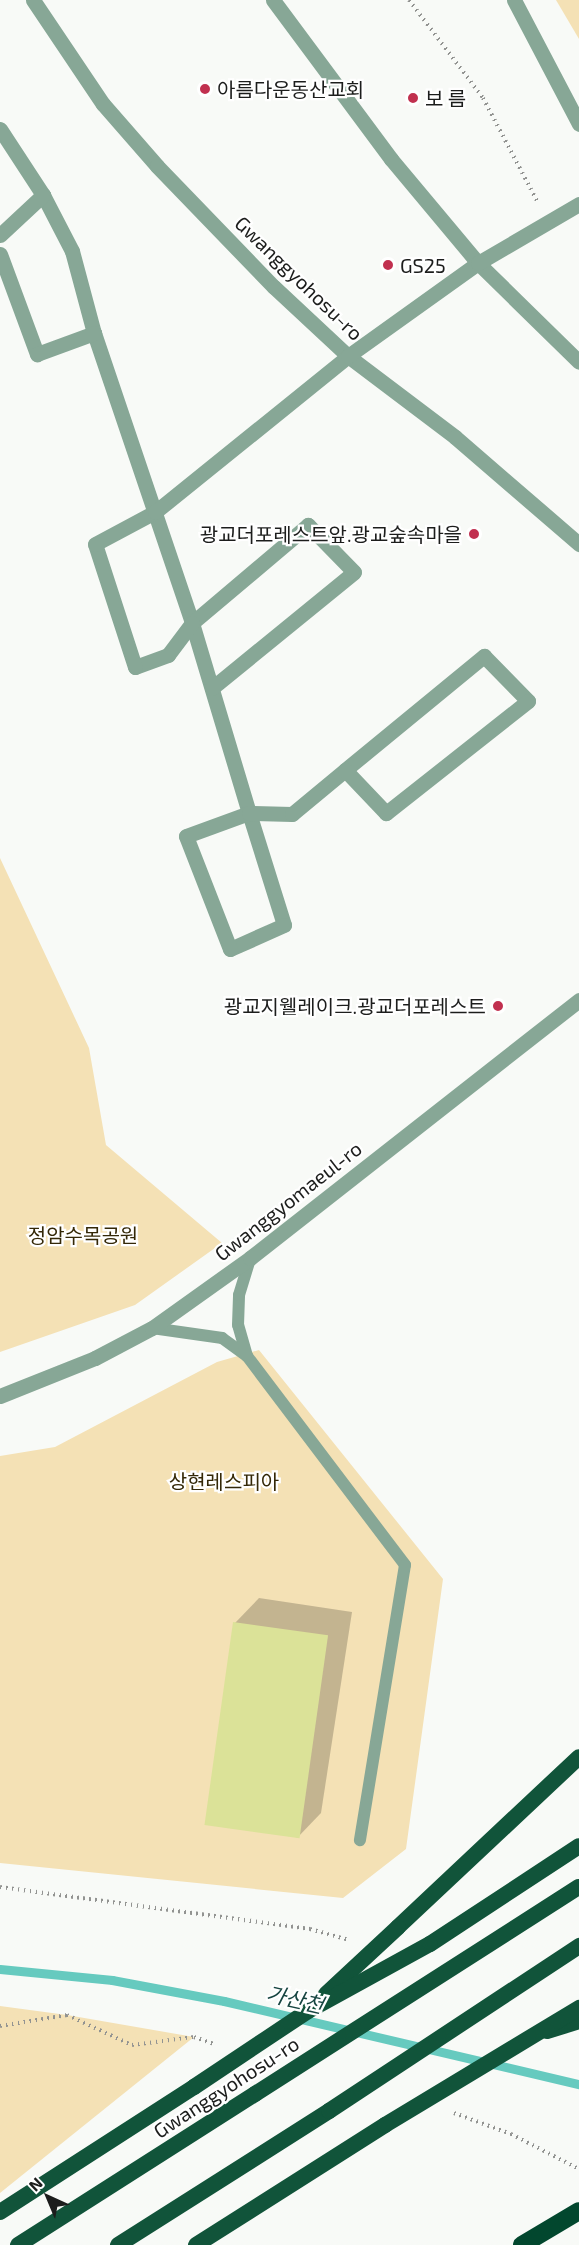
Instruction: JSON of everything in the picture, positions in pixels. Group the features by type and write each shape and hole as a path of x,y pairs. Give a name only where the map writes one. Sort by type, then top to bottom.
{"highway":[{"path":"308,2011 579,1757"},
{"path":"0,2212 308,2011 430,1944 579,1846"},
{"name":"Gwanggyohosu-ro","path":"18,2245 579,1887"},
{"path":"118,2245 329,2111 579,1946"},
{"path":"196,2245 385,2125 579,2008"},
{"path":"541,2033 579,2021"},
{"path":"522,2245 579,2211"}],"street":[{"name":"Gwanggyohosu-ro","path":"33,0 103,104 157,166 274,287 348,356 455,437 579,544"},
{"path":"273,0 391,159 478,263 579,362"},
{"path":"514,0 579,124"},
{"path":"0,129 43,195 72,251 94,333 192,623 249,813 284,925 230,949 186,836 249,813 292,813 484,656 528,701 386,813 345,770"},
{"path":"0,234 43,195"},
{"path":"212,688 354,572 308,525 192,623 168,655 135,667 95,544 155,512 348,356 478,263 579,204"},
{"path":"0,254 37,354 94,333"},
{"name":"Gwanggyomaeul-ro","path":"0,1396 94,1358 152,1328 250,1258 579,1000"}],"lane":[{"path":"247,1356 238,1325 239,1295 250,1258"},
{"path":"152,1328 222,1338 247,1356 405,1565 360,1840"}],"path":[{"path":"408,0 483,98 548,222"},
{"path":"0,1887 310,1929 354,1941"},
{"path":"0,2026 67,2015"}],"green space":[{"path":"556,0 579,0 579,39"},
{"name":"정암수목공원","path":"0,858 89,1048 106,1145 222,1243 135,1305 0,1352"},
{"name":"상현레스피아","path":"259,1350 443,1579 406,1849 343,1898 0,1863 0,1456 55,1447 217,1362"},
{"path":"0,2006 67,2015 194,2037 0,2193"}],"building":[{"path":"233,1622 328,1635 300,1838 204,1825"}],"waterway":[{"name":"가산천","path":"0,1969 112,1980 224,2001 579,2084"}],"place":[{"name":"아름다운동산교회","path":"205,89"},
{"name":"보 름","path":"413,98"},
{"name":"GS25","path":"388,265"},
{"name":"광교더포레스트앞.광교숲속마을","path":"474,534"},
{"name":"광교지웰레이크.광교더포레스트","path":"498,1006"}]}
